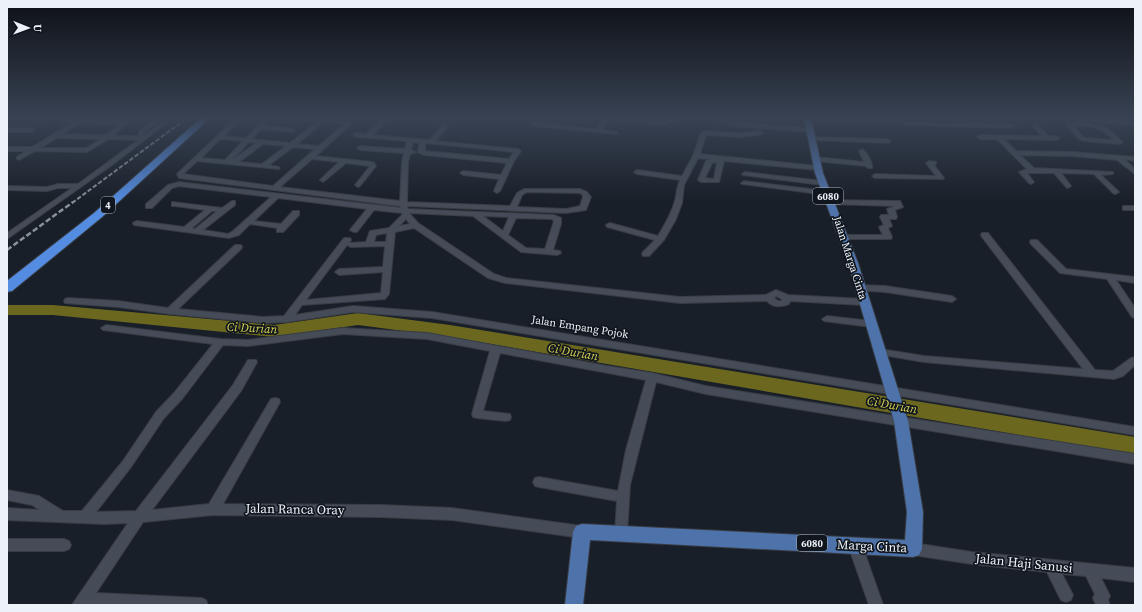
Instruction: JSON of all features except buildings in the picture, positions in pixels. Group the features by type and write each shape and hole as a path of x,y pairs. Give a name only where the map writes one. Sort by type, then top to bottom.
{"highway":[{"name":"4","path":"7,276 85,214 162,147"},
{"name":"4","path":"7,288 98,214 174,147"}],"main road":[{"name":"Jalan Marga Cinta","path":"814,147 818,167 844,237 893,395"},
{"name":"Marga Cinta","path":"582,532 913,549 915,512 900,418 893,395"},
{"path":"574,605 582,532"}],"street":[{"path":"19,158 40,147"},
{"path":"7,149 87,150 93,147"},
{"path":"7,237 78,186 119,159 132,147"},
{"path":"209,147 180,174 181,177 372,208 513,212 556,218 557,224 548,252"},
{"path":"230,163 241,147"},
{"path":"230,163 254,147"},
{"path":"264,166 290,147"},
{"path":"307,147 321,148"},
{"path":"305,303 382,297 385,294 391,230 404,208 406,162 409,147"},
{"path":"421,147 421,152"},
{"path":"476,147 518,151 502,177 502,181 497,191"},
{"path":"646,254 660,239 675,212 684,178 699,147"},
{"path":"1009,147 1032,170"},
{"path":"1107,147 1135,172"},
{"path":"137,222 229,236 236,233 248,222 275,192 321,148"},
{"path":"360,148 421,152 511,161"},
{"path":"862,151 877,178 941,178 928,163 934,163"},
{"path":"1016,153 1135,159"},
{"path":"696,156 818,167"},
{"path":"310,157 373,165 358,185"},
{"path":"196,160 277,168"},
{"path":"323,180 344,161"},
{"path":"746,165 818,167 869,164"},
{"path":"1031,182 1022,173 1032,170 1111,173"},
{"path":"1056,170 1068,186"},
{"path":"636,172 684,178"},
{"path":"1095,172 1115,192"},
{"path":"463,173 502,177"},
{"path":"745,174 827,193"},
{"path":"7,183 50,183 58,186"},
{"path":"744,183 827,193 898,204 899,208 891,209 893,216 884,217 888,226 883,227 888,237 844,237"},
{"path":"149,206 170,186 179,184 275,192 404,208 475,214 513,212 574,210 583,208 587,197 585,193 580,191 526,190 519,194 513,212 504,236"},
{"path":"7,188 78,186"},
{"path":"196,232 232,202"},
{"path":"175,204 223,210"},
{"path":"354,230 372,208"},
{"path":"404,208 415,225 491,276 501,279 680,300 770,298 779,304 786,302 786,298 864,302"},
{"path":"1126,208 1135,208"},
{"path":"185,230 210,209"},
{"path":"248,222 281,228 296,213"},
{"path":"475,214 524,250 557,253"},
{"path":"369,245 374,233 415,225"},
{"path":"610,225 660,239"},
{"path":"985,235 1093,374"},
{"path":"1034,242 1063,272 1135,280"},
{"path":"287,319 349,243 369,245 389,244"},
{"path":"170,312 238,247"},
{"path":"339,272 387,269"},
{"path":"1111,279 1135,315"},
{"path":"860,288 885,289 952,299"},
{"name":"Jalan Empang Pojok","path":"68,301 118,304 170,312 263,320 287,319 353,309 432,315 893,395 1135,431"},
{"path":"827,320 871,324"},
{"path":"106,328 220,342 248,343 304,337 338,331 358,330 427,336 652,377 706,390 900,418 1135,459"},
{"path":"85,517 127,464 160,415 178,396 220,342"},
{"path":"496,349 477,414 506,417"},
{"path":"880,352 924,359 1117,375 1135,360"},
{"path":"81,602 139,517 237,388 252,362"},
{"path":"621,534 624,497 632,450 652,377"},
{"path":"213,509 275,402"},
{"path":"539,482 624,497"},
{"path":"7,495 35,500 61,516"},
{"name":"Jalan Ranca Oray","path":"7,514 85,517 139,517 213,509 380,511 452,514 582,532"},
{"path":"7,545 64,545"},
{"path":"855,545 876,605"},
{"name":"Jalan Haji Sanusi","path":"913,549 972,558 1135,575"},
{"path":"1051,566 1066,595"},
{"path":"1090,570 1103,596 1100,598 1103,605"},
{"path":"81,602 201,605"}],"waterway":[{"name":"Ci Durian","path":"7,310 53,310 274,331 358,319 450,331 1135,446"}],"railway":[{"path":"72,203 148,147"},
{"path":"7,250 73,202"}]}
